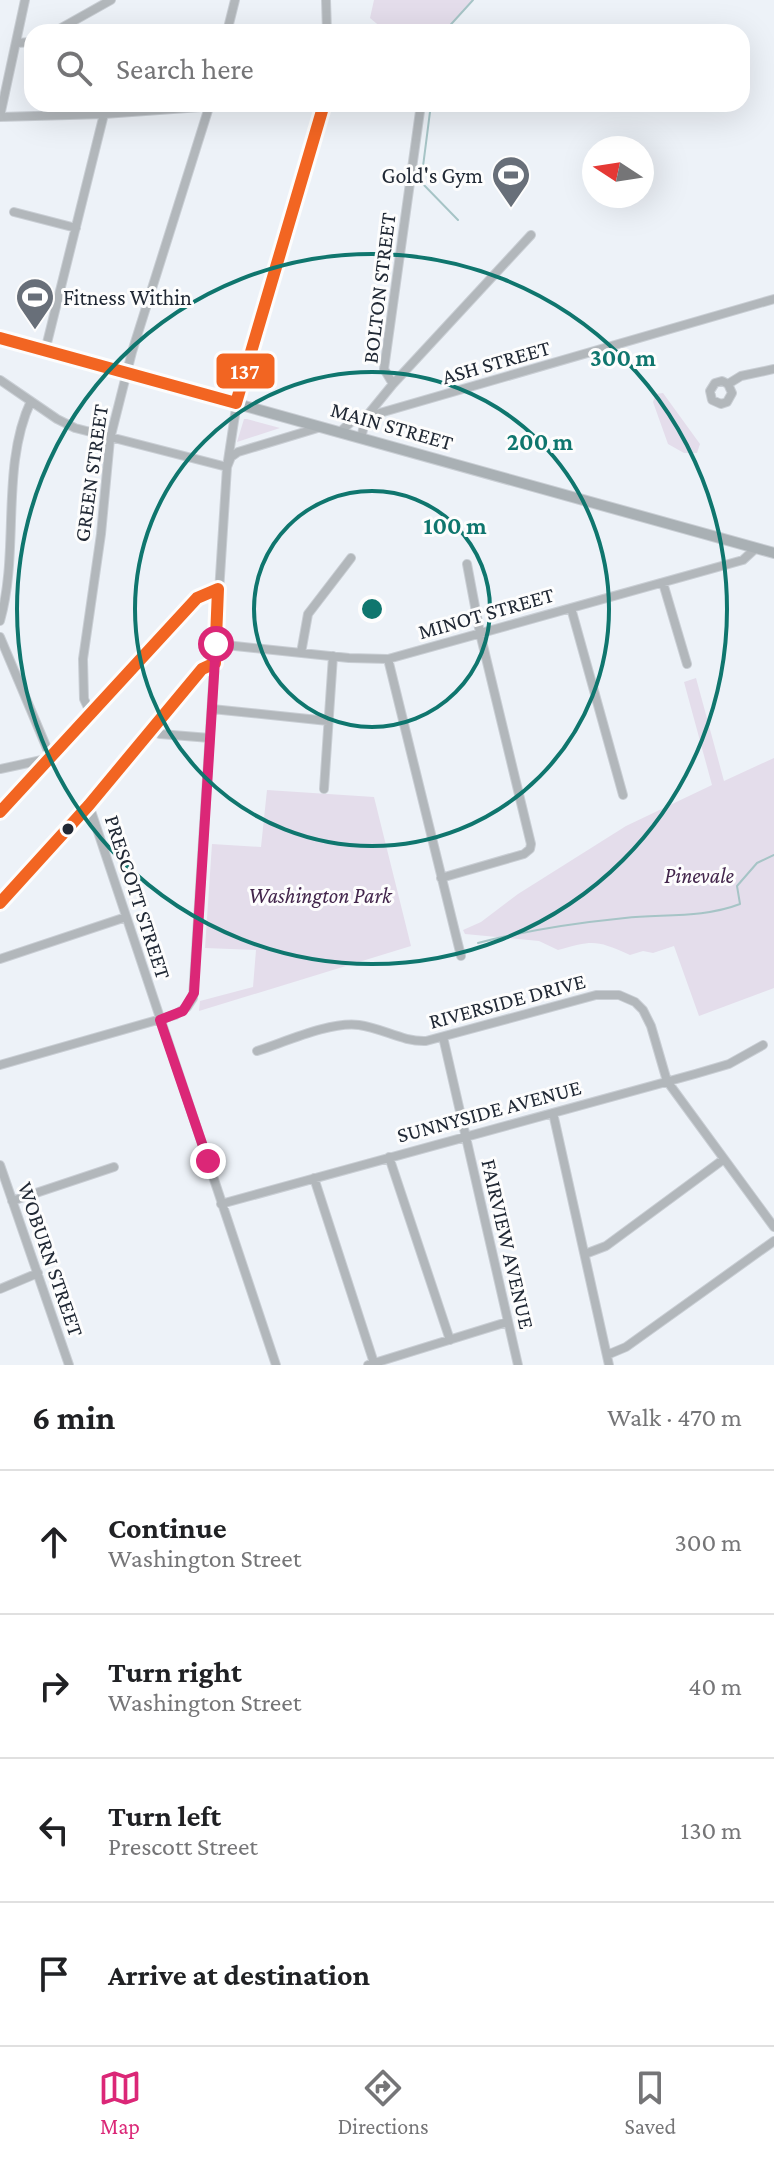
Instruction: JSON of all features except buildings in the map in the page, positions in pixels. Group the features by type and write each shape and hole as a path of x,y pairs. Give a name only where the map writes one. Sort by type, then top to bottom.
{"main road":[{"name":"MAIN STREET","path":"0,338 774,553"}],"street":[{"path":"25,0 0,116 130,112"},
{"path":"68,24 111,0"},
{"path":"229,24 235,0"},
{"path":"326,0 327,24"},
{"path":"17,43 24,43"},
{"name":"GREEN STREET","path":"91,714 84,699 83,659 101,534 110,439 126,373 207,112"},
{"path":"0,1065 160,1020 183,1011 194,993 218,589 227,467 236,403 322,112"},
{"name":"BOLTON STREET","path":"366,417 393,384 384,369 420,112"},
{"path":"45,351 104,114"},
{"path":"14,212 76,228"},
{"path":"393,384 531,235"},
{"name":"ASH STREET","path":"340,432 351,422 366,417 774,299"},
{"path":"728,384 741,376 774,369"},
{"path":"0,380 70,426 110,439 227,467"},
{"path":"0,621 7,570 11,464 31,401"},
{"path":"361,438 366,417"},
{"path":"227,467 231,457 238,452 322,427"},
{"name":"MINOT STREET","path":"216,644 388,659 743,560 756,548"},
{"path":"301,653 304,626 310,610 351,558"},
{"path":"441,878 524,854 530,849 531,841 480,633 467,564"},
{"path":"663,583 687,664"},
{"path":"0,812 194,600 218,589"},
{"path":"571,608 623,795"},
{"path":"0,637 51,758"},
{"path":"324,789 333,656"},
{"path":"388,659 461,956"},
{"path":"0,903 89,805 203,668 215,663"},
{"path":"212,709 328,721"},
{"path":"151,731 171,736 210,738"},
{"path":"0,769 51,758"},
{"name":"PRESCOTT STREET","path":"89,805 276,1365"},
{"path":"0,959 126,917"},
{"name":"RIVERSIDE DRIVE","path":"257,1051 349,1024 369,1026 414,1041 443,1037 596,995 619,995 635,1002 646,1015 667,1081 774,1227"},
{"name":"FAIRVIEW AVENUE","path":"443,1037 518,1365"},
{"name":"SUNNYSIDE AVENUE","path":"221,1204 729,1064 763,1045"},
{"path":"553,1113 608,1360 774,1241"},
{"path":"389,1157 450,1340"},
{"path":"585,1254 603,1248 724,1159"},
{"name":"WOBURN STREET","path":"0,1165 69,1365"},
{"path":"12,1201 114,1167"},
{"path":"314,1178 371,1364 507,1322"},
{"path":"0,1289 38,1273"}],"green space":[{"path":"374,0 474,0 452,24 377,24 370,18"},
{"path":"663,393 700,444 697,453 684,453 668,444 653,402 656,394"},
{"path":"244,419 247,419 280,428 237,442"},
{"name":"Pinevale","path":"696,678 724,781 774,758 774,988 699,1016 674,946 653,953 643,951 630,955 595,943 558,950 539,941 465,934 463,930 481,922 518,894 626,826 712,785 684,682"},
{"name":"Washington Park","path":"267,790 374,797 411,946 199,1011 200,1001 253,987 256,950 205,948 212,844 261,847"}],"waterway":[{"path":"451,24 473,0"},
{"path":"430,112 421,182 458,220"},
{"path":"478,943 569,925 698,914 740,904 737,886 757,863 774,855"}],"transit line":[{"name":"137","path":"0,338 236,403 322,112"},
{"name":"137","path":"0,812 197,598 218,589 215,663 202,669 89,805 0,903"}],"place":[{"name":"Gold's Gym","path":"511,209"},
{"name":"Fitness Within","path":"35,331"}],"route":[{"path":"208,1161 160,1020 183,1011 194,993 216,644"}]}
